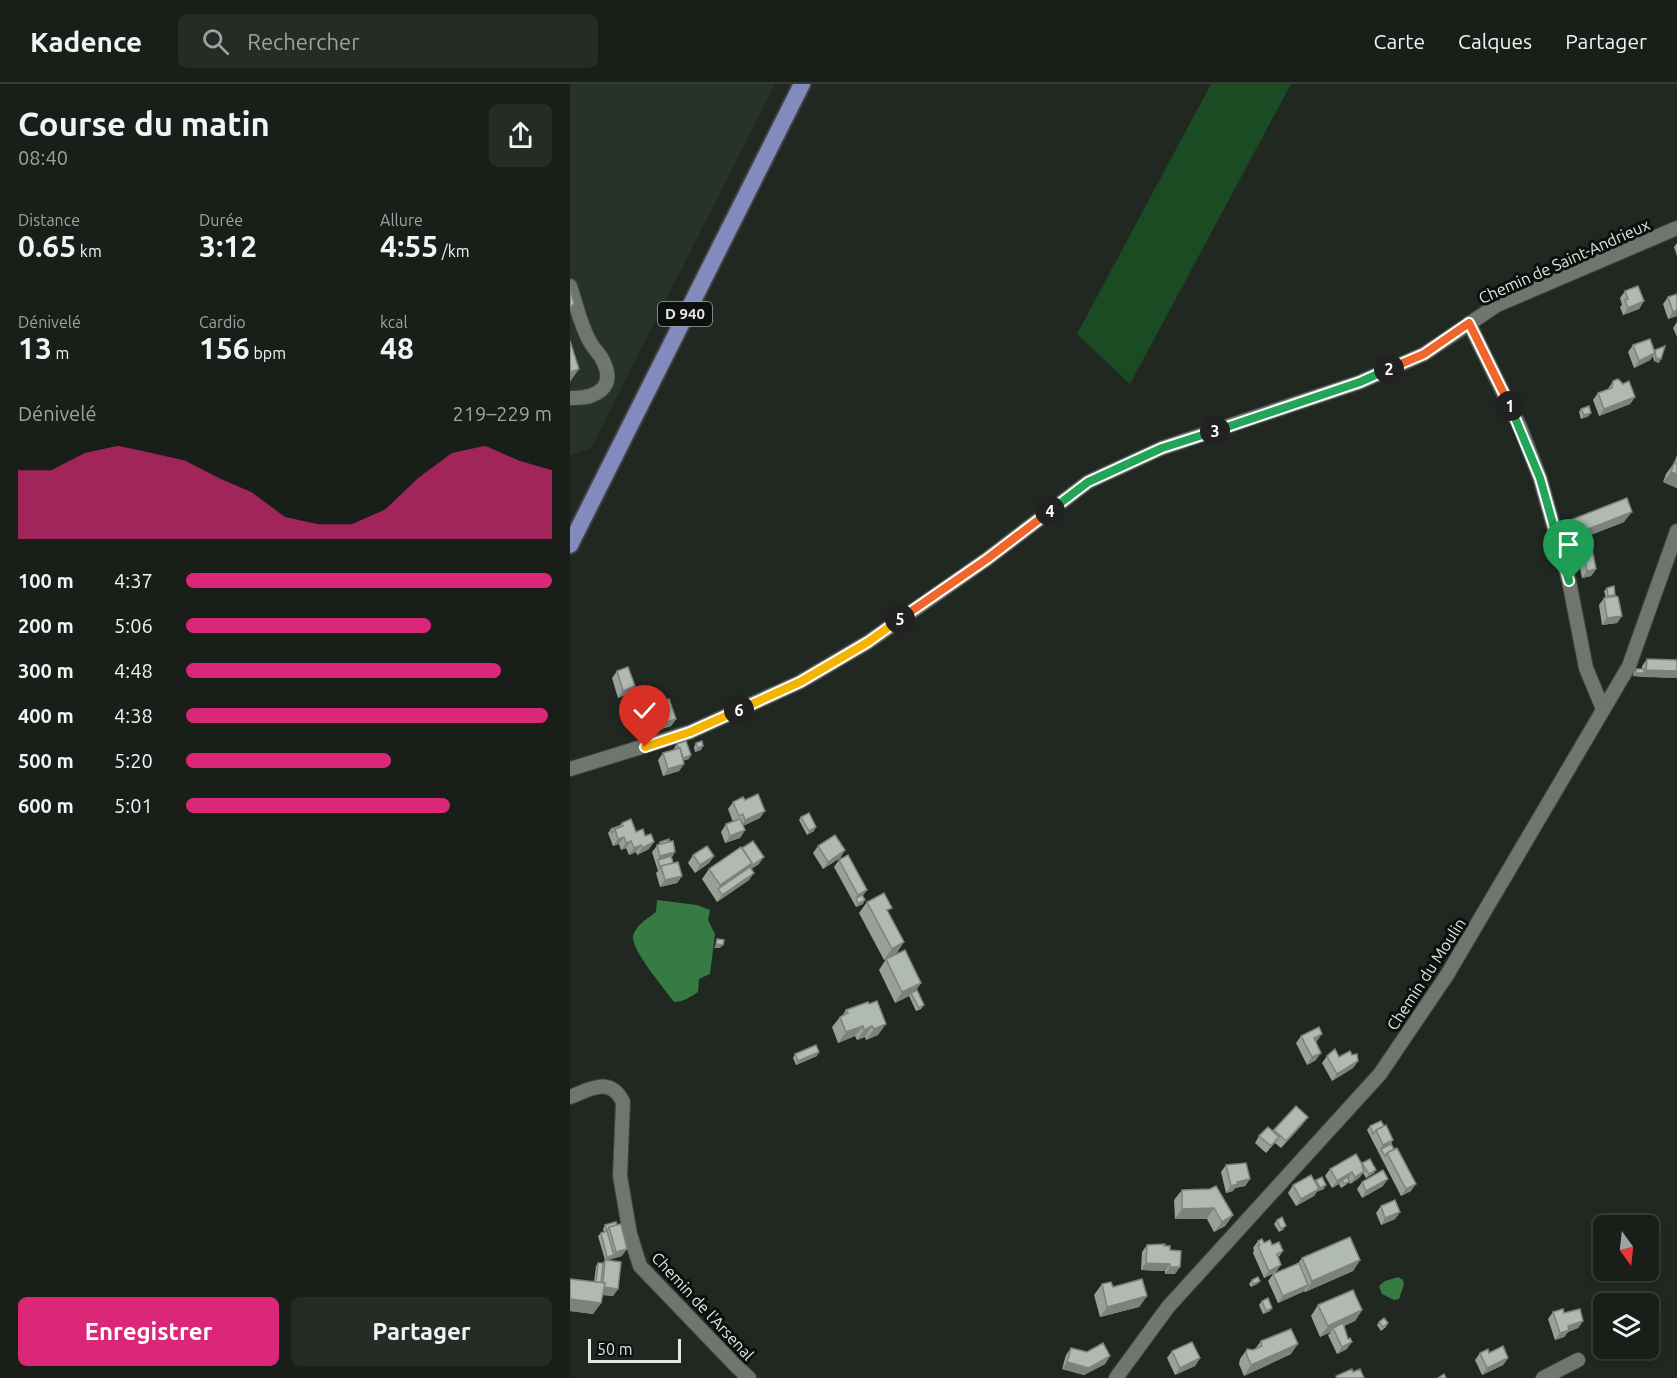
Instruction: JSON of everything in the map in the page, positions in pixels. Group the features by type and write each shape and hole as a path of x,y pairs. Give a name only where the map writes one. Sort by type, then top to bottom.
{"main road":[{"name":"D 940","path":"570,545 802,84"}],"street":[{"name":"Chemin de Saint-Andrieux","path":"570,769 690,732 800,682 868,642 978,565 1088,482 1162,448 1360,382 1424,354 1497,305 1677,228"},
{"path":"570,286 588,339 603,360 607,377 605,387 598,393 586,399 570,398"},
{"path":"1469,323 1520,427 1540,478 1569,581 1586,668 1603,709"},
{"name":"Chemin du Moulin","path":"1116,1378 1168,1307 1380,1074 1447,975 1629,666 1677,531"},
{"name":"Chemin de l'Arsenal","path":"570,1098 604,1086 618,1092 623,1102 620,1176 630,1234 640,1266 749,1378"},
{"path":"1543,1378 1578,1360"}],"shaded area":[{"path":"570,84 775,84 591,448 570,455"},
{"path":"1211,84 1291,84 1130,384 1077,334"},
{"path":"657,900 697,905 710,910 708,920 715,934 710,974 699,979 698,992 680,1001 674,1002 643,960 634,942 633,936 636,929 656,912"},
{"path":"1398,1277 1403,1280 1404,1284 1399,1299 1394,1300 1382,1294 1379,1286 1385,1281"}],"building":[{"path":"1638,286 1644,301 1628,308 1625,291"},
{"path":"570,290 574,303 570,309"},
{"path":"1677,294 1677,310 1673,312 1668,297"},
{"path":"1650,339 1655,353 1639,361 1633,345"},
{"path":"570,341 579,369 570,372"},
{"path":"1665,346 1661,359 1656,358 1655,350"},
{"path":"1618,379 1623,384 1629,381 1635,397 1604,409 1598,393 1612,388 1613,381"},
{"path":"1589,406 1591,413 1584,415 1581,409"},
{"path":"1674,463 1677,464 1677,474 1671,472"},
{"path":"1627,498 1632,512 1583,531 1581,527 1572,531 1568,521"},
{"path":"1592,549 1596,569 1587,571 1583,551"},
{"path":"1614,586 1615,595 1608,596 1607,588"},
{"path":"1616,596 1622,616 1607,618 1604,598"},
{"path":"1647,659 1677,660 1677,671 1646,670"},
{"path":"628,667 635,686 623,691 617,671"},
{"path":"1636,669 1644,669 1644,673 1636,673"},
{"path":"669,699 676,719 651,727 643,705 651,703 652,706"},
{"path":"686,741 691,755 683,758 677,744"},
{"path":"702,741 703,746 698,748 696,743"},
{"path":"680,748 684,764 668,769 663,753"},
{"path":"758,794 765,811 745,820 743,814 739,816 733,802"},
{"path":"809,813 816,827 809,831 801,817"},
{"path":"631,819 636,832 643,829 645,836 651,834 654,842 642,848 641,845 634,848 631,841 626,843 624,837 618,839 615,829"},
{"path":"740,819 745,830 730,836 726,824"},
{"path":"835,835 845,850 828,862 818,846"},
{"path":"673,841 675,852 660,856 657,845"},
{"path":"753,841 764,857 750,867 752,863 742,848"},
{"path":"707,846 714,856 700,865 693,855"},
{"path":"741,847 752,863 720,885 709,869"},
{"path":"848,855 867,890 858,895 839,860"},
{"path":"671,856 673,863 660,868 658,860"},
{"path":"678,862 682,876 665,880 661,866"},
{"path":"750,867 754,873 722,895 718,889"},
{"path":"884,893 892,908 887,910 904,942 892,949 867,902"},
{"path":"862,895 865,900 858,904 856,898"},
{"path":"717,939 724,940 723,945 716,944"},
{"path":"905,950 921,983 902,992 886,959"},
{"path":"917,990 924,1005 919,1008 911,993"},
{"path":"877,1001 886,1024 864,1030 863,1026 846,1032 840,1017 848,1013 846,1010"},
{"path":"1319,1027 1322,1034 1314,1038 1321,1053 1312,1057 1301,1036"},
{"path":"816,1045 819,1052 798,1061 795,1054"},
{"path":"1335,1049 1339,1057 1350,1051 1352,1055 1357,1054 1358,1061 1337,1074 1327,1056"},
{"path":"1296,1106 1308,1117 1286,1141 1274,1130"},
{"path":"1381,1121 1384,1126 1373,1134 1370,1126"},
{"path":"1386,1125 1393,1140 1383,1145 1376,1130"},
{"path":"1268,1127 1279,1137 1271,1146 1259,1136"},
{"path":"1391,1144 1394,1149 1385,1156 1381,1149"},
{"path":"1397,1148 1416,1184 1406,1189 1387,1153"},
{"path":"1356,1154 1364,1171 1355,1177 1352,1172 1337,1181 1330,1169"},
{"path":"1370,1159 1376,1170 1369,1174 1362,1163"},
{"path":"1246,1163 1250,1179 1231,1186 1226,1165"},
{"path":"1383,1170 1388,1179 1366,1191 1362,1182"},
{"path":"1311,1175 1319,1189 1301,1199 1293,1185"},
{"path":"1322,1177 1326,1185 1320,1188 1316,1180"},
{"path":"1347,1177 1350,1181 1344,1184 1342,1181"},
{"path":"1216,1186 1233,1215 1222,1222 1214,1208 1182,1209 1182,1190 1210,1189"},
{"path":"1395,1200 1400,1212 1385,1218 1381,1206"},
{"path":"1282,1217 1286,1226 1281,1229 1277,1220"},
{"path":"616,1222 617,1225 609,1227 607,1231 605,1225"},
{"path":"621,1224 627,1249 616,1252 609,1227"},
{"path":"607,1231 614,1255 607,1257 601,1233"},
{"path":"1350,1237 1360,1260 1312,1281 1302,1258"},
{"path":"1262,1239 1264,1243 1270,1240 1272,1245 1279,1242 1283,1251 1277,1254 1281,1265 1269,1271 1258,1246 1260,1245 1258,1241"},
{"path":"1165,1244 1164,1246 1170,1246 1170,1250 1181,1251 1180,1267 1170,1267 1170,1264 1146,1263 1147,1245"},
{"path":"605,1260 621,1262 618,1289 604,1287"},
{"path":"598,1263 603,1263 601,1283 596,1282"},
{"path":"1299,1263 1308,1285 1283,1296 1273,1274"},
{"path":"1258,1277 1260,1281 1253,1284 1252,1280"},
{"path":"570,1279 605,1283 601,1303 570,1299"},
{"path":"1142,1279 1147,1296 1107,1307 1102,1284 1111,1282 1113,1287"},
{"path":"1353,1290 1362,1310 1328,1326 1318,1305"},
{"path":"1268,1298 1272,1308 1266,1311 1262,1301"},
{"path":"1563,1309 1564,1313 1580,1309 1583,1321 1568,1326 1569,1330 1560,1333 1553,1312"},
{"path":"1384,1318 1388,1323 1383,1327 1379,1322"},
{"path":"1343,1323 1348,1339 1350,1338 1352,1342 1342,1347 1333,1328"},
{"path":"1291,1329 1298,1344 1251,1365 1246,1353 1247,1349 1253,1350 1262,1346 1261,1341"},
{"path":"1192,1342 1200,1358 1180,1368 1172,1351"},
{"path":"1103,1343 1110,1356 1089,1368 1067,1362 1071,1348 1087,1352"},
{"path":"1503,1346 1508,1358 1487,1368 1480,1353 1488,1349 1489,1353"},
{"path":"1352,1369 1353,1372 1360,1369 1364,1378 1337,1378 1336,1376"}],"route":[{"path":"645,747 690,732 800,682 868,642 987,559 1088,482 1162,448 1360,382 1424,354 1469,323 1520,427 1540,478 1569,581"}]}
